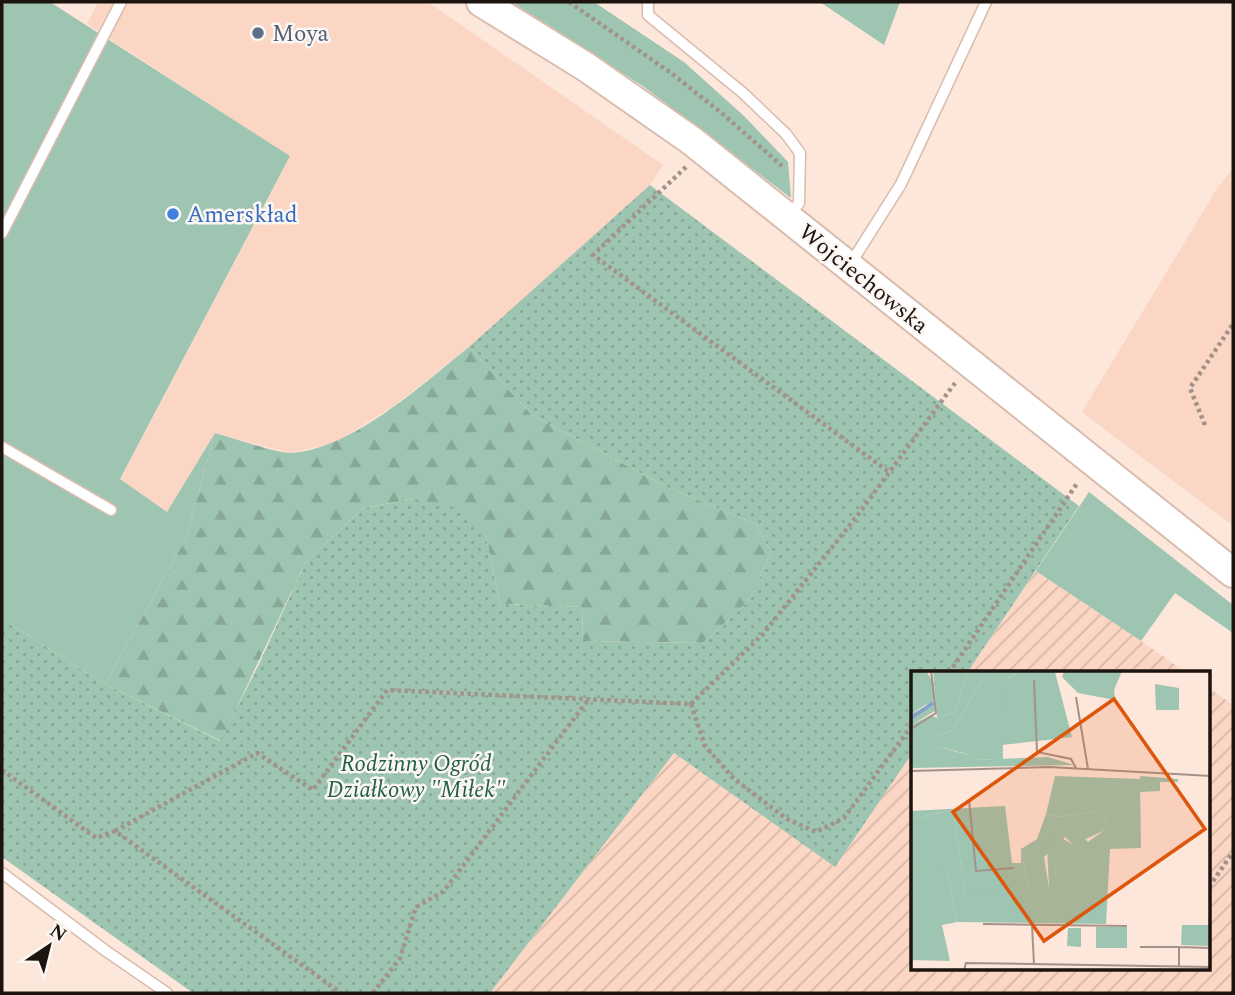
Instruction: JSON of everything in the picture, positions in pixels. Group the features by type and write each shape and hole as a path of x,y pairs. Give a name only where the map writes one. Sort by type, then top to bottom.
{"street":[{"name":"Wojciechowska","path":"481,2 648,110 788,217 1233,573"}],"lane":[{"path":"2,233 121,2"},
{"path":"648,2 648,15 743,93 786,134 800,153 799,203 788,217"},
{"path":"849,266 901,184 986,2"},
{"path":"2,447 111,510"},
{"path":"2,873 167,993"}],"path":[{"path":"689,164 593,255 889,472"},
{"path":"1205,425 1190,388 1233,324"},
{"path":"2,770 96,838 115,831 257,753 313,790 387,690 691,704 764,634 958,379"},
{"path":"949,671 1083,475"},
{"path":"373,993 400,958 416,907 444,891 588,700"},
{"path":"691,704 705,746 734,779 787,819 816,832 844,818 911,727"},
{"path":"115,831 341,993"},
{"path":"1210,886 1233,852"}],"shaded area":[{"path":"98,2 428,2 663,165 650,185 469,347 395,405 335,443 290,453 215,433 167,513 120,480 290,157 87,24"},
{"path":"1233,168 1233,526 1082,412 1218,187"},
{"path":"1036,571 1184,671 968,671"},
{"path":"1210,689 1233,705 1233,993 490,993 674,753 835,867 911,755 911,970 1210,970"}],"green space":[{"path":"2,2 50,2 290,156 120,479 167,512 215,433 186,538 105,684 2,619"},
{"path":"512,2 594,2 684,62 744,116 788,162 791,198 644,87"},
{"path":"820,2 900,2 884,45"},
{"name":"Rodzinny Ogród Działkowy \"Miłek\"","path":"650,185 1079,506 968,671 911,671 911,755 835,867 674,753 490,993 193,993 2,857 2,619 105,684 220,741 305,563 363,508 414,499 460,508 486,537 500,604 582,607 583,641 703,643 749,601 771,552 756,524 669,488 532,415 469,347"},
{"path":"469,347 532,415 669,488 756,524 771,552 749,601 703,643 583,641 582,607 500,604 486,537 414,499 363,508 305,563 221,741 105,684 186,538 215,433 285,453 315,449 339,440 386,412"},
{"path":"1089,492 1233,605 1233,633 1175,593 1141,641 1036,571"}],"place":[{"name":"Moya","path":"258,33"},
{"name":"Amerskład","path":"173,214"}]}
